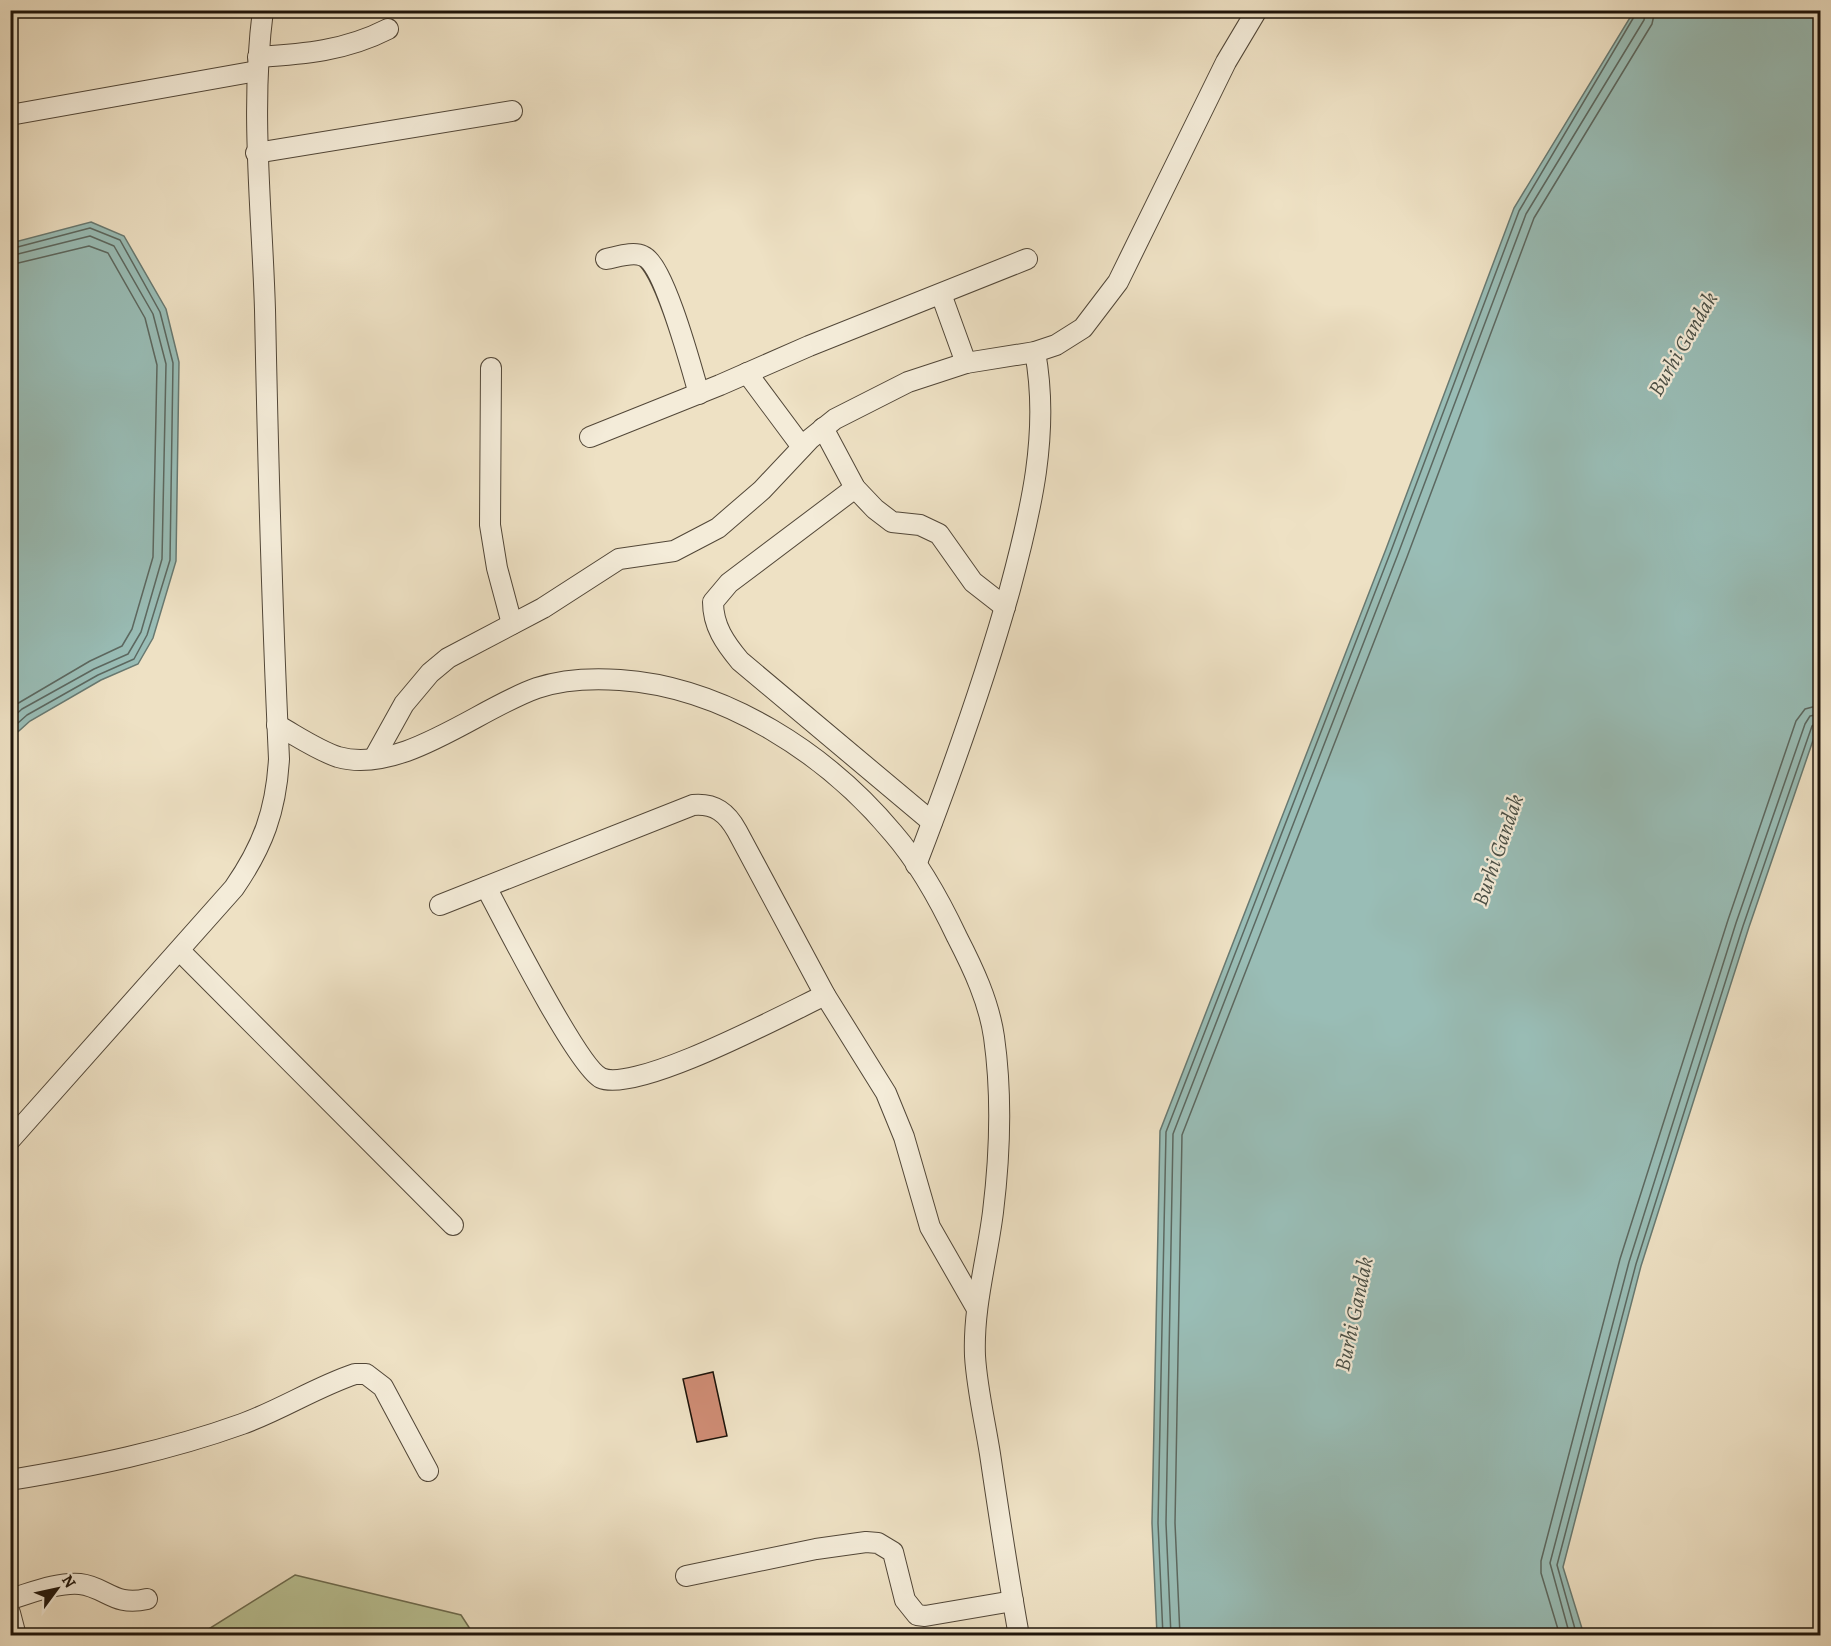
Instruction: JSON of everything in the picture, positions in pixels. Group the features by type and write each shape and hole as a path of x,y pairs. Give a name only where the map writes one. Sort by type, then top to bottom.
{"street":[{"path":"10,1140 234,888 262,841 273,811 278,784 277,725 265,309 256,153 257,64 262,10"},
{"path":"374,758 404,704 430,673 448,658 512,624 619,559 674,551 718,528 762,490 802,447 824,428 869,400 908,382 966,363 1035,352 1056,345 1083,328 1112,291 1153,216 1185,142 1226,62 1257,10"},
{"path":"10,115 340,49 361,43 387,29"},
{"path":"256,153 512,111"},
{"path":"606,259 630,255 643,256 649,260 664,288 699,394"},
{"path":"590,437 1027,259"},
{"path":"941,294 966,363"},
{"path":"916,865 959,753 1022,545 1041,437 1041,381 1035,352"},
{"path":"491,368 489,525 497,568 512,624"},
{"path":"747,373 802,447"},
{"path":"824,428 855,488 875,509 892,522 920,525 939,534 974,582 1005,607"},
{"path":"855,488 729,583 713,602 713,615 723,637 740,661 932,822"},
{"path":"277,725 338,757 358,760 374,758 420,745 526,693 557,682 583,679 659,685 721,706 795,746 849,787 896,836 946,913 970,962 984,998 994,1036 998,1157 978,1309 975,1357 1019,1635"},
{"path":"440,905 693,805 711,805 730,820 825,995 891,1103 904,1137 930,1227 978,1309"},
{"path":"486,887 576,1050 589,1067 607,1080 614,1082 635,1078 661,1069 721,1045 825,995"},
{"path":"180,951 453,1225"},
{"path":"10,1480 67,1470 198,1440 274,1412 356,1374 366,1374 383,1387 428,1471"},
{"path":"686,1576 750,1561 872,1542 886,1546 893,1552 905,1600 917,1615 925,1616 1013,1601"},
{"path":"10,1599 64,1585 80,1584 124,1601 147,1599"}],"green space":[{"path":"295,1575 461,1615 474,1635 199,1635"}],"water":[{"name":"Burhi Gandak","path":"1634,11 1820,11 1820,720 1749,927 1641,1266 1563,1567 1584,1635 1157,1635 1152,1523 1160,1131 1386,549 1514,208"},
{"path":"91,222 124,236 166,309 179,362 176,561 153,638 138,664 101,680 30,721 11,738 11,243"}],"building":[{"path":"713,1372 727,1436 697,1442 683,1379"}]}
